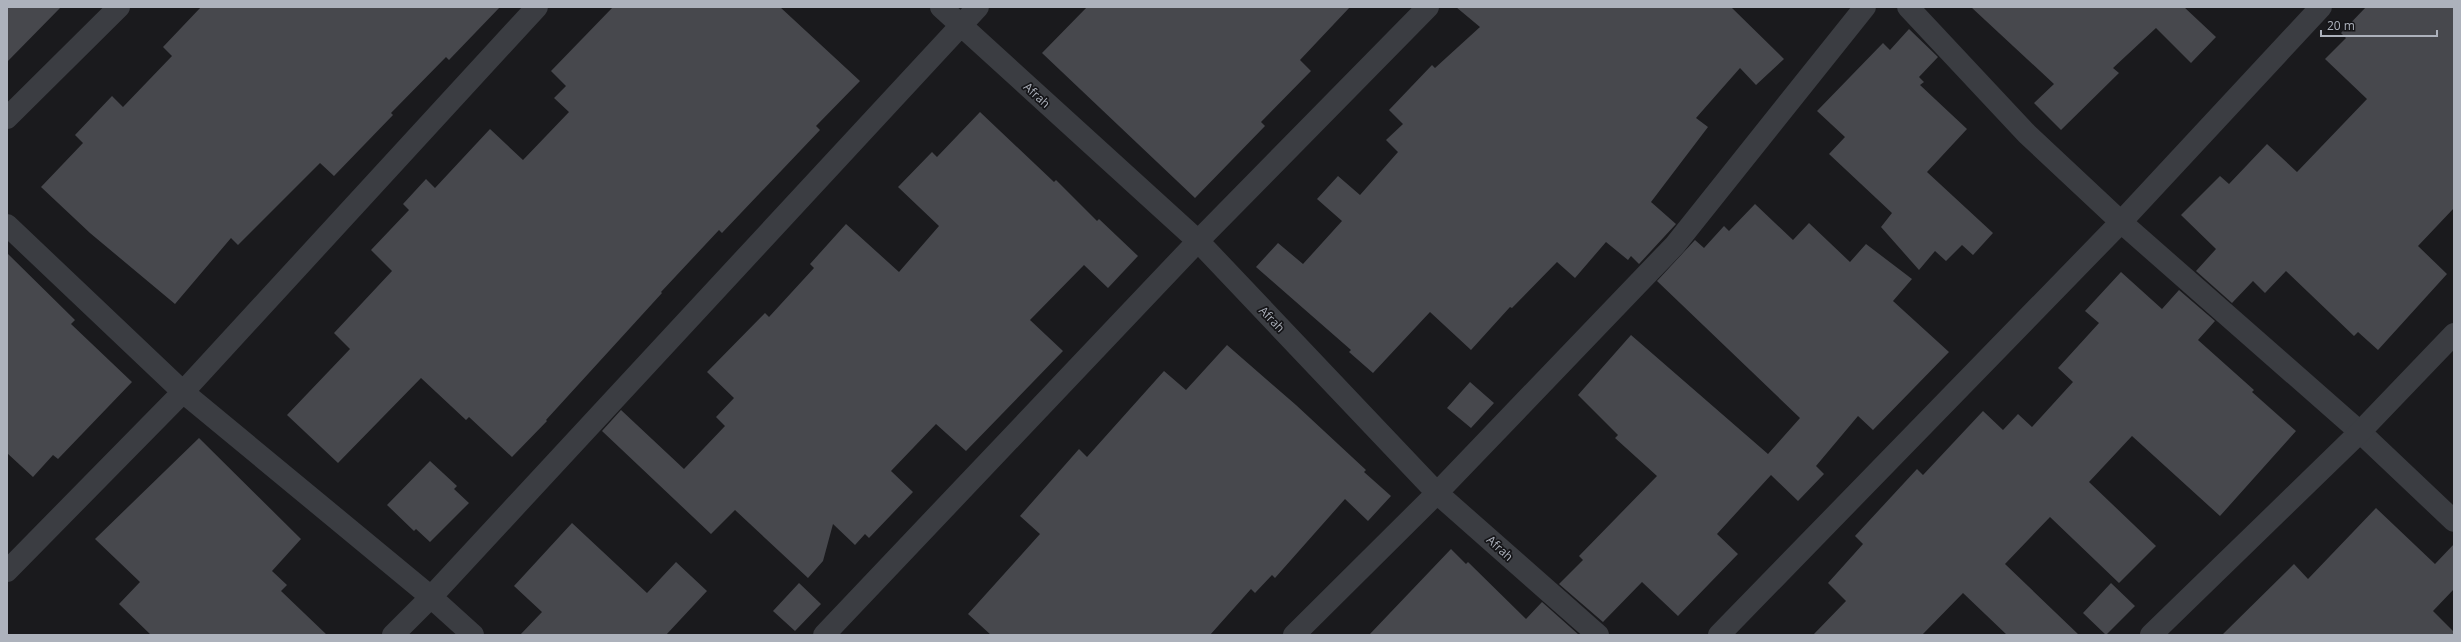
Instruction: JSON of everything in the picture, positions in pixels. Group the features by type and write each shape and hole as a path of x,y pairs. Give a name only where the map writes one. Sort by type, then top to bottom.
{"street":[{"path":"7,118 119,7"},
{"path":"7,571 183,392 537,7"},
{"name":"Afrah","path":"941,7 1198,241 1438,493 1598,635"},
{"path":"393,635 431,597 978,7"},
{"path":"824,635 1198,241 1428,7"},
{"path":"1294,635 1438,493 1675,245 1865,7"},
{"path":"1908,7 2027,134 2121,222 2360,432 2454,521"},
{"path":"1719,635 2121,222 2321,7"},
{"path":"7,226 183,392 431,597 473,635"},
{"path":"2151,635 2360,432 2454,334"}],"building":[{"path":"7,7 61,7 7,62"},
{"path":"201,7 500,7 449,60 446,57 391,113 393,115 334,176 320,163 238,245 231,238 175,304 90,233 41,187 83,143 75,135 112,96 123,107 172,56 163,47"},
{"path":"613,7 780,7 860,81 816,126 820,130 722,233 719,230 661,292 662,293 546,420 547,421 512,457 469,417 466,420 421,378 338,463 287,415 350,349 334,333 392,271 371,250 409,210 403,204 426,179 435,188 490,129 523,160 569,112 554,98 566,86 551,71"},
{"path":"1087,7 1350,7 1300,60 1311,71 1261,122 1265,126 1195,198 1042,53"},
{"path":"1456,7 1731,7 1784,59 1756,85 1740,68 1696,118 1708,127 1651,202 1676,224 1639,264 1631,256 1628,260 1606,242 1575,278 1557,262 1512,308 1510,307 1471,350 1430,312 1373,373 1349,352 1351,350 1256,267 1278,243 1303,264 1342,221 1317,199 1338,176 1360,195 1398,152 1386,140 1403,124 1389,110 1432,65 1435,68 1480,27"},
{"path":"1971,7 2184,7 2216,37 2191,63 2156,28 2113,68 2119,73 2061,130 2034,103 2054,84"},
{"path":"2366,7 2454,7 2454,208 2418,246 2447,274 2378,350 2358,332 2354,336 2286,271 2265,293 2253,281 2232,303 2196,271 2216,249 2181,215 2220,176 2229,184 2267,144 2297,172 2367,99 2325,59 2346,38 2341,33"},
{"path":"1909,29 1938,57 1919,77 1924,82 1920,85 1967,129 1927,172 1993,233 1973,255 1962,245 1946,261 1935,251 1919,270 1881,227 1892,213 1829,154 1845,137 1817,111 1883,43 1890,50"},
{"path":"980,112 1054,182 1056,180 1097,221 1099,219 1138,256 1108,288 1084,265 1030,320 1063,351 966,451 936,424 891,471 913,492 869,538 865,534 855,545 833,524 823,561 808,578 735,510 711,534 602,431 621,410 684,469 725,426 716,417 734,398 707,372 765,313 769,317 814,268 810,264 846,224 899,272 939,226 898,187 932,152 937,157"},
{"path":"1755,204 1793,240 1809,223 1850,262 1866,244 1912,279 1893,301 1949,352 1873,430 1858,416 1816,466 1824,474 1798,501 1771,475 1717,534 1738,554 1678,616 1642,582 1603,622 1559,584 1583,560 1579,556 1657,476 1615,438 1618,435 1578,395 1631,335 1768,454 1800,418 1657,281 1695,240 1704,248 1724,226 1729,231"},
{"path":"7,253 75,320 71,324 132,382 58,459 53,455 33,477 7,453"},
{"path":"2121,272 2162,309 2179,290 2215,321 2198,340 2254,390 2252,392 2296,431 2220,516 2132,436 2089,482 2156,546 2119,583 2050,517 2005,564 2079,635 2007,635 1963,593 1922,635 1813,635 1846,601 1828,583 1863,544 1855,536 1917,469 1923,475 1983,411 2003,430 2018,414 2032,427 2073,382 2058,368 2099,323 2085,311"},
{"path":"1227,345 1296,405 1366,470 1364,472 1391,496 1368,521 1345,499 1275,578 1272,575 1255,593 1251,589 1210,635 991,635 968,614 1040,534 1020,516 1079,449 1087,457 1164,371 1186,390"},
{"path":"1470,382 1494,403 1471,428 1447,408"},
{"path":"199,438 301,539 272,571 287,585 281,591 327,635 151,635 119,604 140,582 95,539"},
{"path":"430,461 457,486 454,489 469,503 430,542 416,529 414,531 387,505"},
{"path":"2376,508 2435,564 2454,544 2454,589 2433,611 2454,632 2454,635 2222,635 2294,564 2308,579"},
{"path":"572,523 647,593 676,562 707,591 666,635 520,635 542,612 514,586"},
{"path":"1451,549 1466,564 1468,562 1526,619 1542,602 1579,635 1369,635"},
{"path":"799,583 821,604 795,631 773,611"},
{"path":"2111,583 2135,606 2106,635 2083,613"}]}
